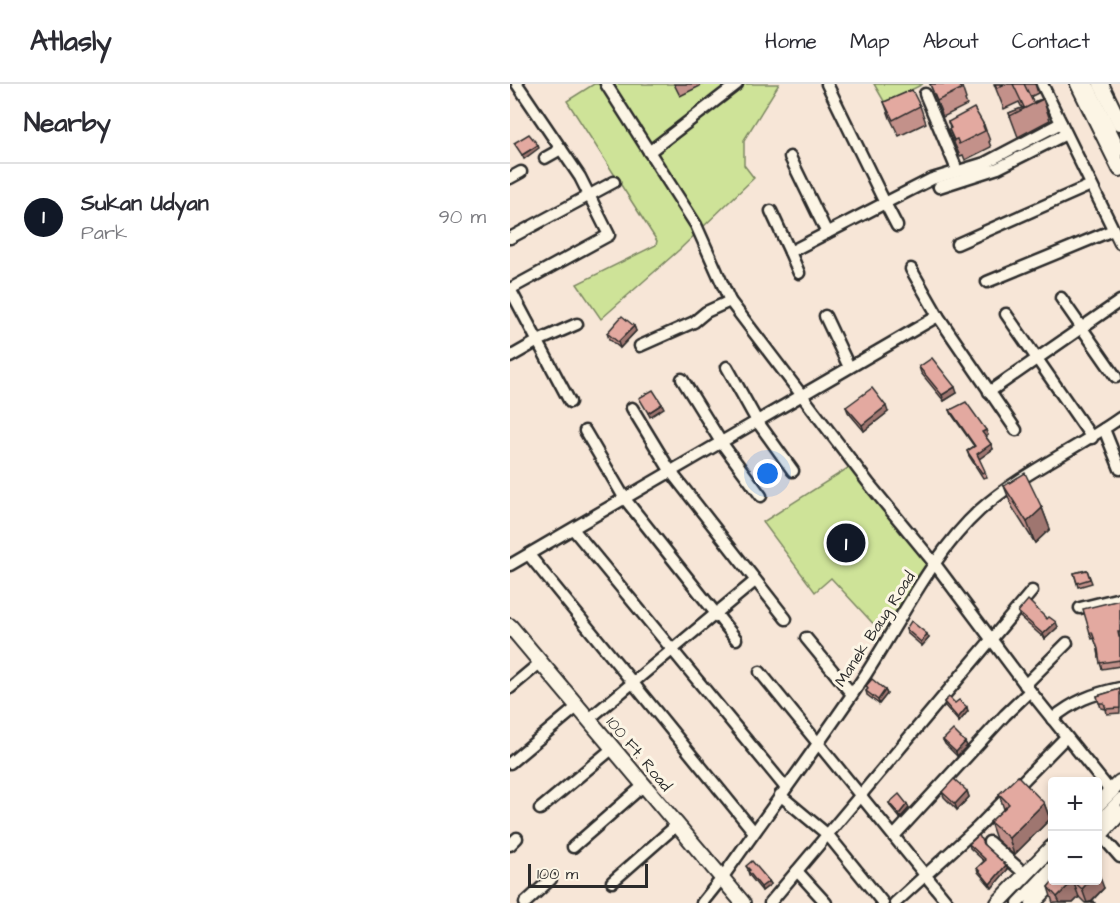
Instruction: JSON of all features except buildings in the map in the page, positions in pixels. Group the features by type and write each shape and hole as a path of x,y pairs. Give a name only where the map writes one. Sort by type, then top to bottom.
{"main road":[{"path":"1078,84 1120,169"},
{"path":"1101,84 1120,123"},
{"name":"100 Ft. Road","path":"510,626 743,903"},
{"path":"1102,801 1117,791"},
{"path":"1102,828 1120,813"},
{"path":"998,903 1048,852"},
{"path":"1033,903 1050,885"}],"street":[{"path":"517,84 590,196 609,235 510,289 570,402"},
{"path":"606,84 696,225 730,301 870,485 935,564 1027,688 1066,737 1117,791 1102,823"},
{"path":"649,152 737,84"},
{"path":"827,84 897,226"},
{"path":"1042,84 1120,243"},
{"path":"1088,84 1120,149"},
{"path":"924,94 955,165"},
{"path":"790,252 932,178 985,163 1061,123"},
{"path":"939,187 998,168 1066,134"},
{"path":"545,158 561,149"},
{"path":"790,157 827,233"},
{"path":"510,178 521,172"},
{"path":"510,238 614,182"},
{"path":"957,244 1091,185"},
{"path":"771,211 799,273"},
{"path":"987,282 1113,230"},
{"path":"911,269 938,316 1016,430"},
{"path":"1061,298 1116,377"},
{"path":"640,346 694,322 706,312 730,301"},
{"path":"989,392 1120,302"},
{"path":"1006,314 1092,438"},
{"path":"825,316 849,367"},
{"path":"510,565 938,316"},
{"path":"510,357 576,324"},
{"path":"727,367 757,421 793,471"},
{"path":"682,379 722,442 761,496"},
{"path":"632,408 671,472 786,619"},
{"name":"Manek Baug Road","path":"702,903 818,742 954,537 981,509 1017,483 1092,438 1120,418"},
{"path":"1104,429 1120,469"},
{"path":"585,431 625,499 736,639"},
{"path":"573,529 672,649 783,792 828,835 884,903"},
{"path":"529,555 754,832"},
{"path":"589,718 755,581"},
{"path":"770,903 1032,591"},
{"path":"1080,608 1120,598"},
{"path":"806,638 851,693"},
{"path":"894,836 1005,715 1067,643"},
{"path":"510,688 541,662"},
{"path":"760,672 948,903"},
{"path":"1052,719 1086,697 1120,688"},
{"path":"510,763 578,706"},
{"path":"895,903 977,828 1066,737"},
{"path":"540,809 613,748"},
{"path":"573,846 644,784"},
{"path":"612,882 678,824"},
{"path":"1102,836 1120,857"},
{"path":"989,842 1025,874"},
{"path":"797,871 826,903"},
{"path":"1018,903 1048,872"},
{"path":"525,903 552,879"}],"green space":[{"path":"594,84 779,84 744,140 744,165 754,178 679,250 601,319 577,284 656,245 657,241 567,101"},
{"path":"874,84 923,84 885,103"},
{"path":"851,466 930,563 881,632 831,578 815,592 763,522"}],"place":[{"name":"Sukan Udyan","path":"846,543"}]}
